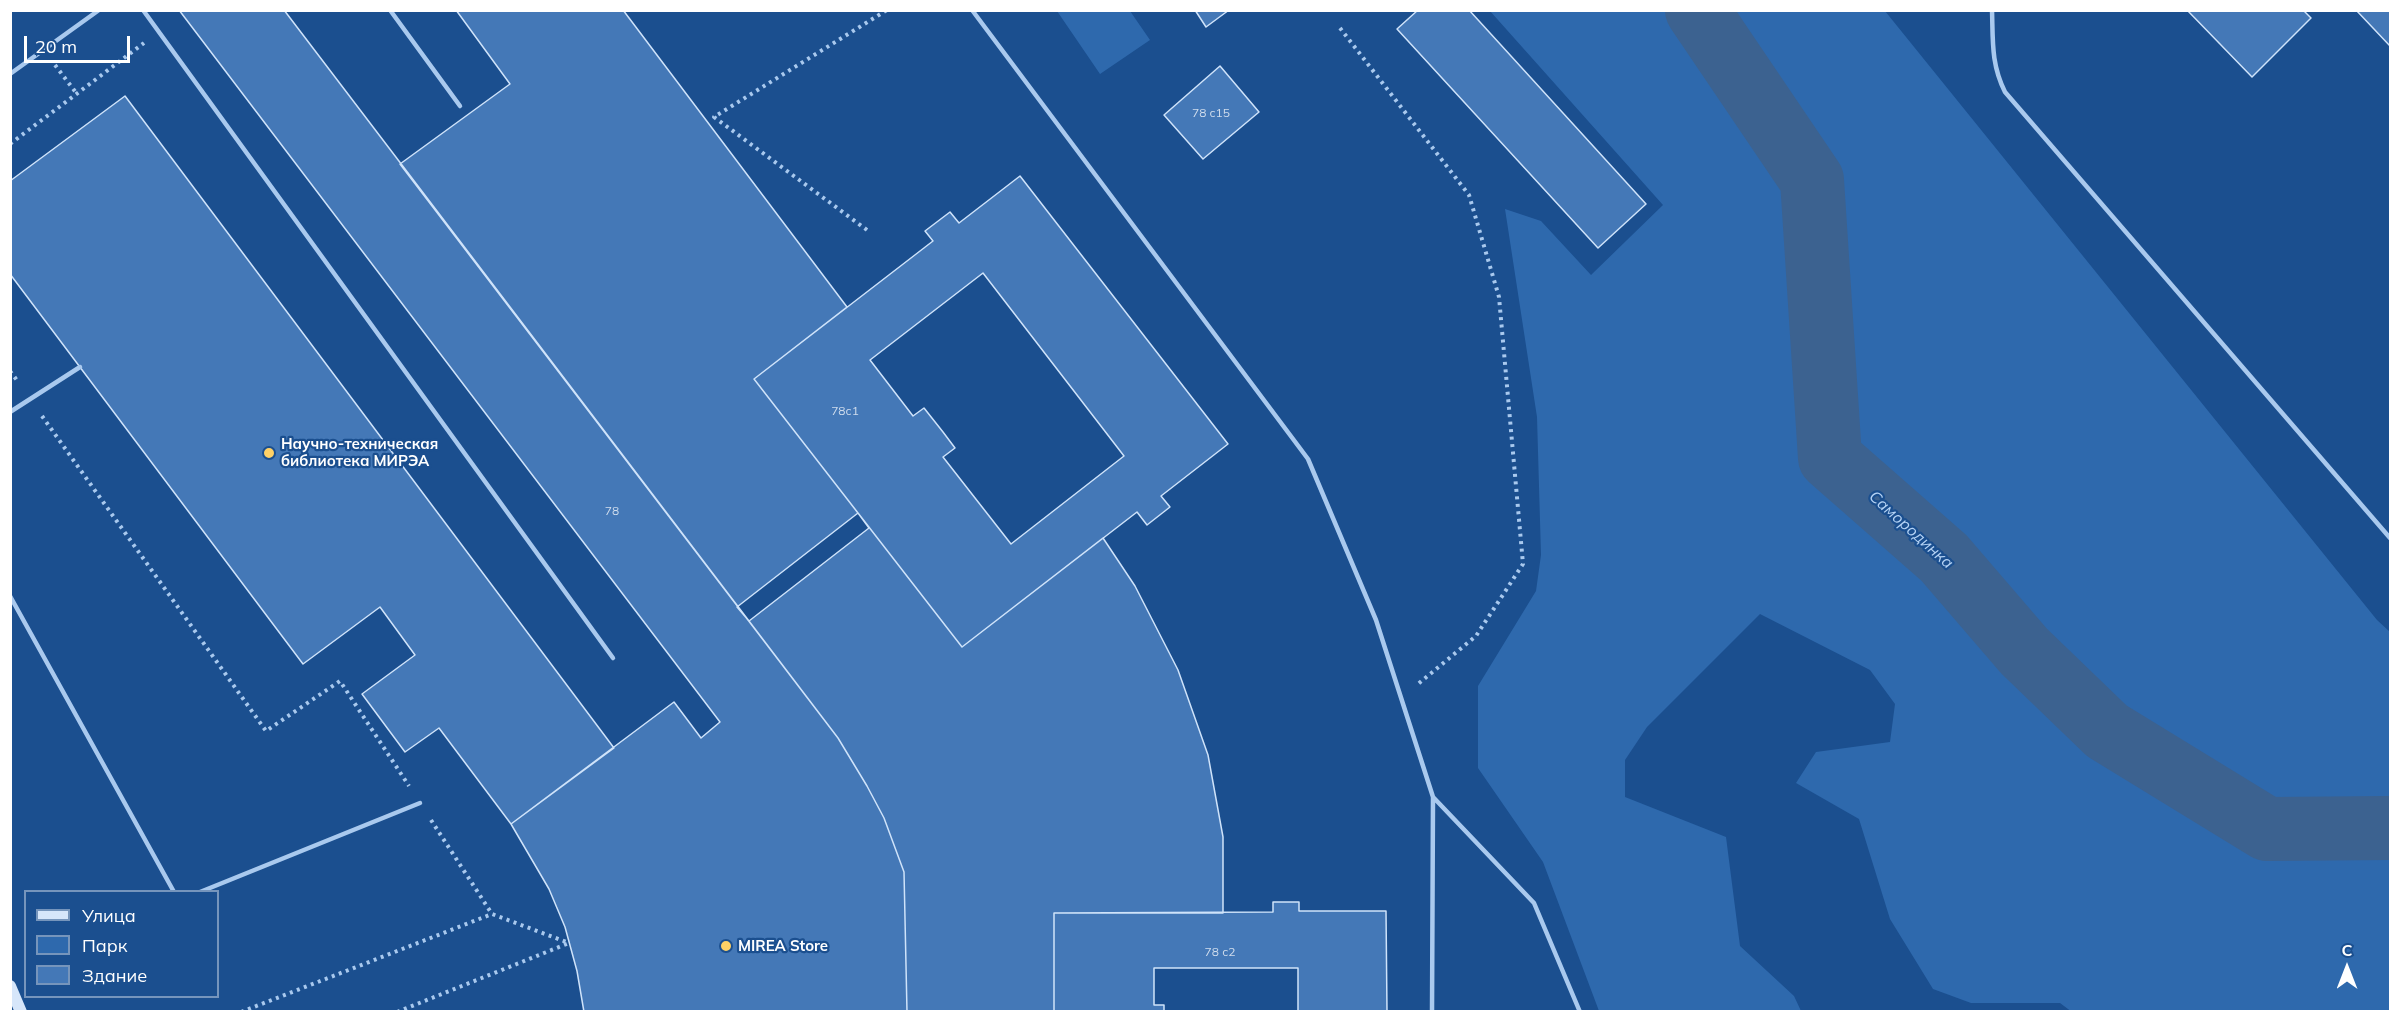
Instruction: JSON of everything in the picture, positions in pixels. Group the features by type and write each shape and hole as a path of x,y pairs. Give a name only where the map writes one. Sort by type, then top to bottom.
{"street":[{"path":"10,986 21,1011"}],"lane":[{"path":"10,74 99,10"},
{"path":"142,10 613,658"},
{"path":"390,10 460,106"},
{"path":"972,10 1308,459 1376,620 1433,797 1432,1011"},
{"path":"1992,10 1993,56 1996,75 2005,92 2391,538"},
{"path":"10,412 80,366"},
{"path":"10,596 173,890"},
{"path":"1433,797 1534,903 1580,1011"},
{"path":"202,890 420,803"}],"path":[{"path":"867,230 714,117 887,10"},
{"path":"1340,28 1469,195 1499,297 1523,564 1476,636 1401,697"},
{"path":"10,144 159,33"},
{"path":"45,49 77,94"},
{"path":"10,372 24,391"},
{"path":"38,410 266,731 340,681 492,914 569,943 397,1011"},
{"path":"241,1011 492,914"}],"green space":[{"path":"1057,11 1130,11 1150,40 1100,74"},
{"path":"1490,11 1885,11 2377,620 2390,632 2390,1011 2072,1012 2060,1003 1971,1003 1933,989 1890,919 1859,819 1796,783 1816,752 1890,742 1895,704 1870,670 1760,614 1647,727 1625,760 1625,797 1726,837 1740,946 1794,996 1801,1011 1599,1011 1543,862 1478,768 1478,686 1536,591 1541,555 1537,417 1505,209 1541,221 1591,275 1663,205"}],"building":[{"path":"179,10 284,10 838,738 884,818 904,872 907,1012 584,1012 577,971 565,927 549,889 511,824 674,702 701,738 720,722"},
{"path":"456,10 623,10 847,307 754,379 962,647 1103,538 1135,586 1178,670 1208,755 1223,837 1223,913 1054,913 1054,1012 907,1012 904,872 884,818 867,786 838,738 400,164 510,84"},
{"path":"1195,10 1229,10 1206,27"},
{"path":"1418,10 1469,10 1646,204 1598,248 1397,29"},
{"path":"2187,10 2303,10 2311,18 2252,77"},
{"path":"2356,10 2390,10 2390,46"},
{"path":"1220,66 1259,112 1203,159 1164,115"},
{"name":"Научно-техническая библиотека МИРЭА","path":"125,96 614,748 511,824 439,728 405,752 362,694 415,655 380,607 303,664 10,274 10,181"},
{"path":"1020,176 1228,444 1161,496 1170,507 1147,525 1137,512 962,647 754,379 933,241 925,231 950,212 959,223","holes":["983,273 1124,456 1011,544 943,457 955,448 943,432 924,408 913,416 870,360"]},
{"path":"858,513 869,528 749,621 737,607"},
{"path":"1273,902 1299,902 1299,911 1386,911 1387,1012 1298,1012 1298,968 1154,968 1154,1005 1164,1005 1164,1012 1054,1012 1054,913 1273,912"}],"waterway":[{"name":"Самородинка","path":"1697,10 1812,180 1830,458 1944,558 2024,651 2107,731 2267,829 2390,828"}],"place":[{"name":"Научно-техническая библиотека МИРЭА","path":"269,453"},
{"name":"MIREA Store","path":"726,946"}]}
